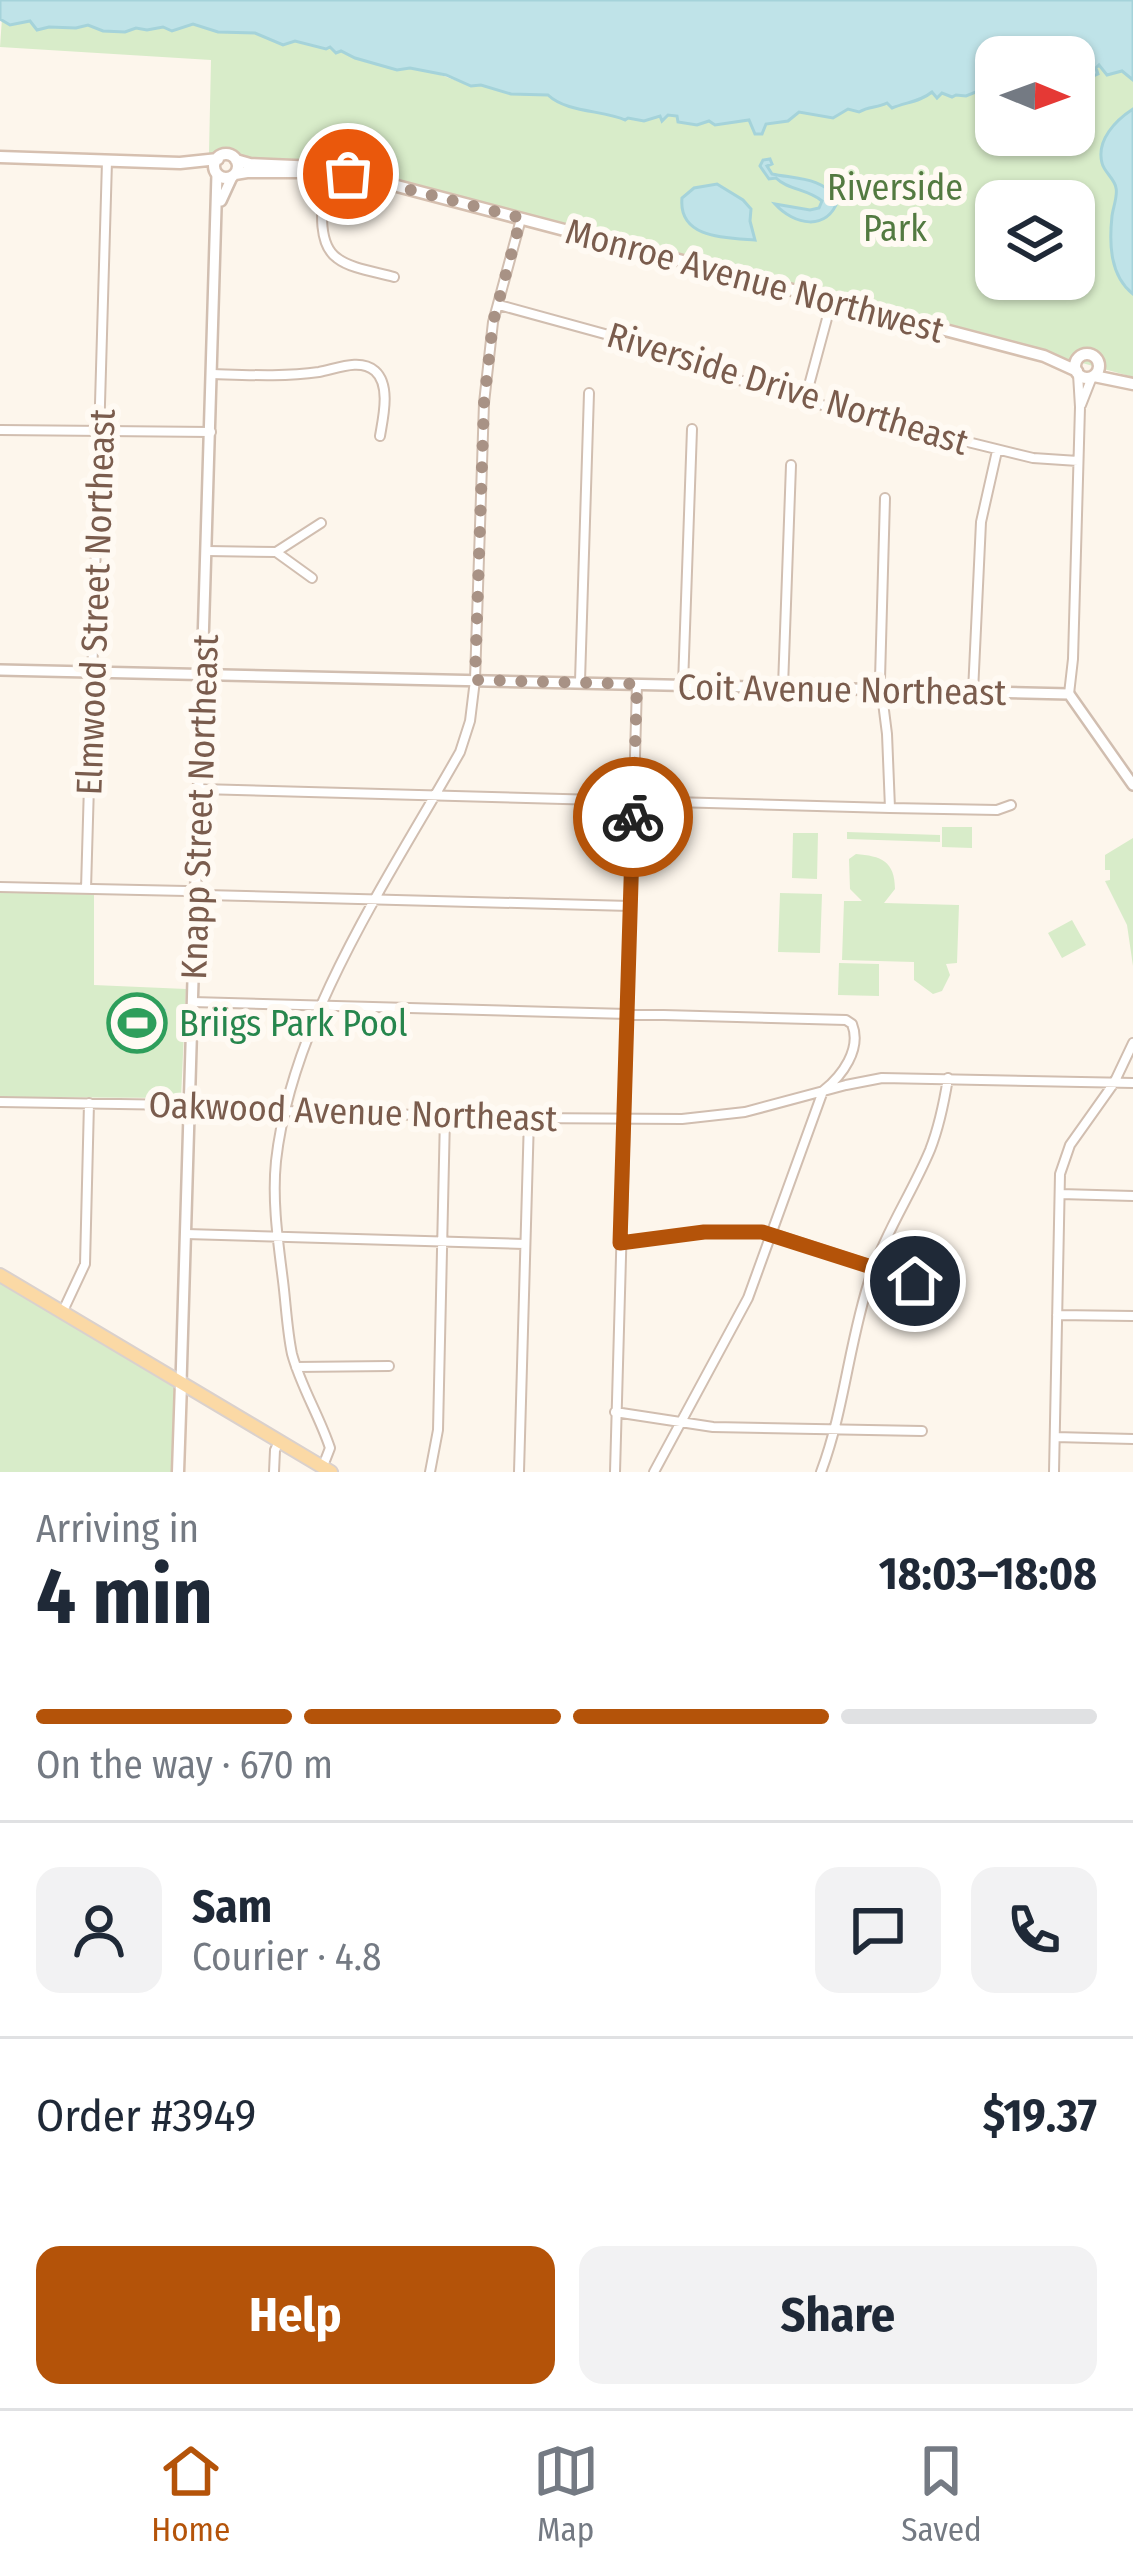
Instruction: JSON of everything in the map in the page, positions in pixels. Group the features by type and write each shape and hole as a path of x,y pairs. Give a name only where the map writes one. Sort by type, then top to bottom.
{"main road":[{"path":"0,157 180,163 217,168 226,178 234,175 238,165 227,155 217,168"},
{"name":"Monroe Avenue Northwest","path":"236,160 262,168"},
{"name":"Monroe Avenue Northwest","path":"234,175 262,168 317,167 359,176 1044,356 1077,373"},
{"path":"1092,355 1133,384 1085,378 1077,373 1076,364 1080,357 1092,355"},
{"name":"Monroe Avenue Northwest","path":"1044,356 1080,357"},
{"path":"1093,376 1099,363"},
{"path":"0,1275 327,1470"},
{"name":"Knapp Street Northeast","path":"178,1472 181,1383"}],"street":[{"name":"Elmwood Street Northeast","path":"86,889 107,160"},
{"name":"Knapp Street Northeast","path":"181,1383 217,168"},
{"path":"326,171 323,227 332,254 394,277"},
{"path":"218,212 234,175"},
{"path":"327,1470 330,1448 291,1350 275,1174 294,1078 321,1005 464,742 475,680 484,403 493,322 521,218"},
{"path":"805,400 832,300"},
{"name":"Riverside Drive Northeast","path":"499,305 634,342 805,400 997,451 1078,461"},
{"path":"213,374 289,375 369,367 384,386 380,436"},
{"path":"1077,373 1080,407 1069,694 1133,785"},
{"path":"1080,407 1093,376"},
{"path":"580,681 589,393"},
{"path":"683,685 692,429"},
{"path":"0,430 211,432"},
{"path":"974,692 981,522 997,451"},
{"path":"783,687 791,465"},
{"path":"885,498 880,690 890,808"},
{"path":"207,551 276,552 321,523"},
{"path":"276,552 312,578"},
{"name":"Coit Avenue Northeast","path":"0,670 1069,694"},
{"path":"615,1472 637,684"},
{"path":"200,789 890,808 997,810 1010,806"},
{"path":"0,887 630,906"},
{"path":"192,1002 846,1020 852,1024 857,1040 839,1078 824,1091 748,1298 654,1472"},
{"path":"1054,1472 1060,1174 1070,1145 1114,1083 1133,1043"},
{"name":"Oakwood Avenue Northeast","path":"0,1102 682,1119 745,1112 882,1078 1133,1083"},
{"path":"820,1472 836,1428 853,1339 874,1267 929,1151 948,1078"},
{"path":"62,1312 86,1264 89,1103"},
{"path":"430,1472 438,1430 445,1116"},
{"path":"519,1472 529,1118"},
{"path":"1060,1194 1133,1196"},
{"path":"620,1243 747,1230 773,1234 949,1291"},
{"path":"186,1234 524,1244"},
{"path":"1057,1315 1133,1316"},
{"path":"296,1367 389,1366"},
{"path":"615,1412 713,1427 922,1431"},
{"path":"1054,1437 1133,1438"},
{"path":"274,1472 280,1441"}],"green space":[{"name":"Riverside Park","path":"2,18 10,25 30,21 38,30 88,25 103,31 164,27 172,31 204,25 218,32 255,33 330,47 397,70 427,70 511,94 548,95 579,109 643,121 670,115 715,125 749,120 755,133 761,134 766,124 788,121 799,112 832,118 848,108 887,102 892,108 932,91 975,91 975,156 1095,156 1095,69 1099,64 1122,71 1133,80 1133,377 358,171 326,164 249,161 229,152 212,155 211,60 0,47"},
{"path":"942,827 972,827 972,848 942,847"},
{"path":"847,832 940,835 940,842 847,839"},
{"path":"793,833 818,833 817,879 792,878"},
{"path":"1133,838 1133,966 1127,925 1105,881 1110,880 1110,870 1105,870 1105,855"},
{"path":"856,854 889,866 895,889 884,903 959,905 957,963 946,964 950,975 942,991 933,994 914,980 914,962 842,960 844,901 862,901 850,889 849,859"},
{"path":"0,892 94,893 94,985 186,989 181,1098 0,1097"},
{"path":"780,893 822,894 820,953 778,952"},
{"path":"1072,920 1086,945 1062,958 1048,933"},
{"path":"839,963 879,964 879,996 838,995"},
{"path":"0,1280 177,1388 174,1472 0,1472"}],"water":[{"path":"0,0 1133,0 1133,80 1122,71 1107,75 1099,65 1095,75 1095,36 975,36 975,92 952,97 942,93 937,98 932,92 892,108 887,103 859,112 848,109 833,118 799,112 788,121 766,124 762,134 755,134 749,120 697,125 668,115 662,121 660,116 625,120 565,105 548,95 471,86 446,75 397,70 336,53 330,47 295,41 283,45 255,33 218,32 193,24 172,31 163,27 103,31 88,25 37,30 30,21 10,25 0,19"},
{"path":"1133,109 1133,294 1113,259 1116,191 1101,155 1109,132"},
{"path":"770,159 772,164 767,166 772,174 808,180 832,192 838,200 833,210 810,222 783,211 775,204 810,210 819,208 822,201 776,178 769,179 760,166"},
{"path":"717,184 751,209 755,240 706,234 688,222 682,198 694,188"},
{"name":"Briigs Park Pool","path":"137,1003 146,1013 158,1003 164,1010 139,1036 129,1037 121,1028 121,1018"}],"way so far":[{"path":"348,174 521,218 493,322 484,403 475,680 637,684 633,817"}],"place":[{"name":"Briigs Park Pool","path":"137,1023"}],"route":[{"path":"633,817 620,1243 747,1230 773,1234 915,1281"}]}
